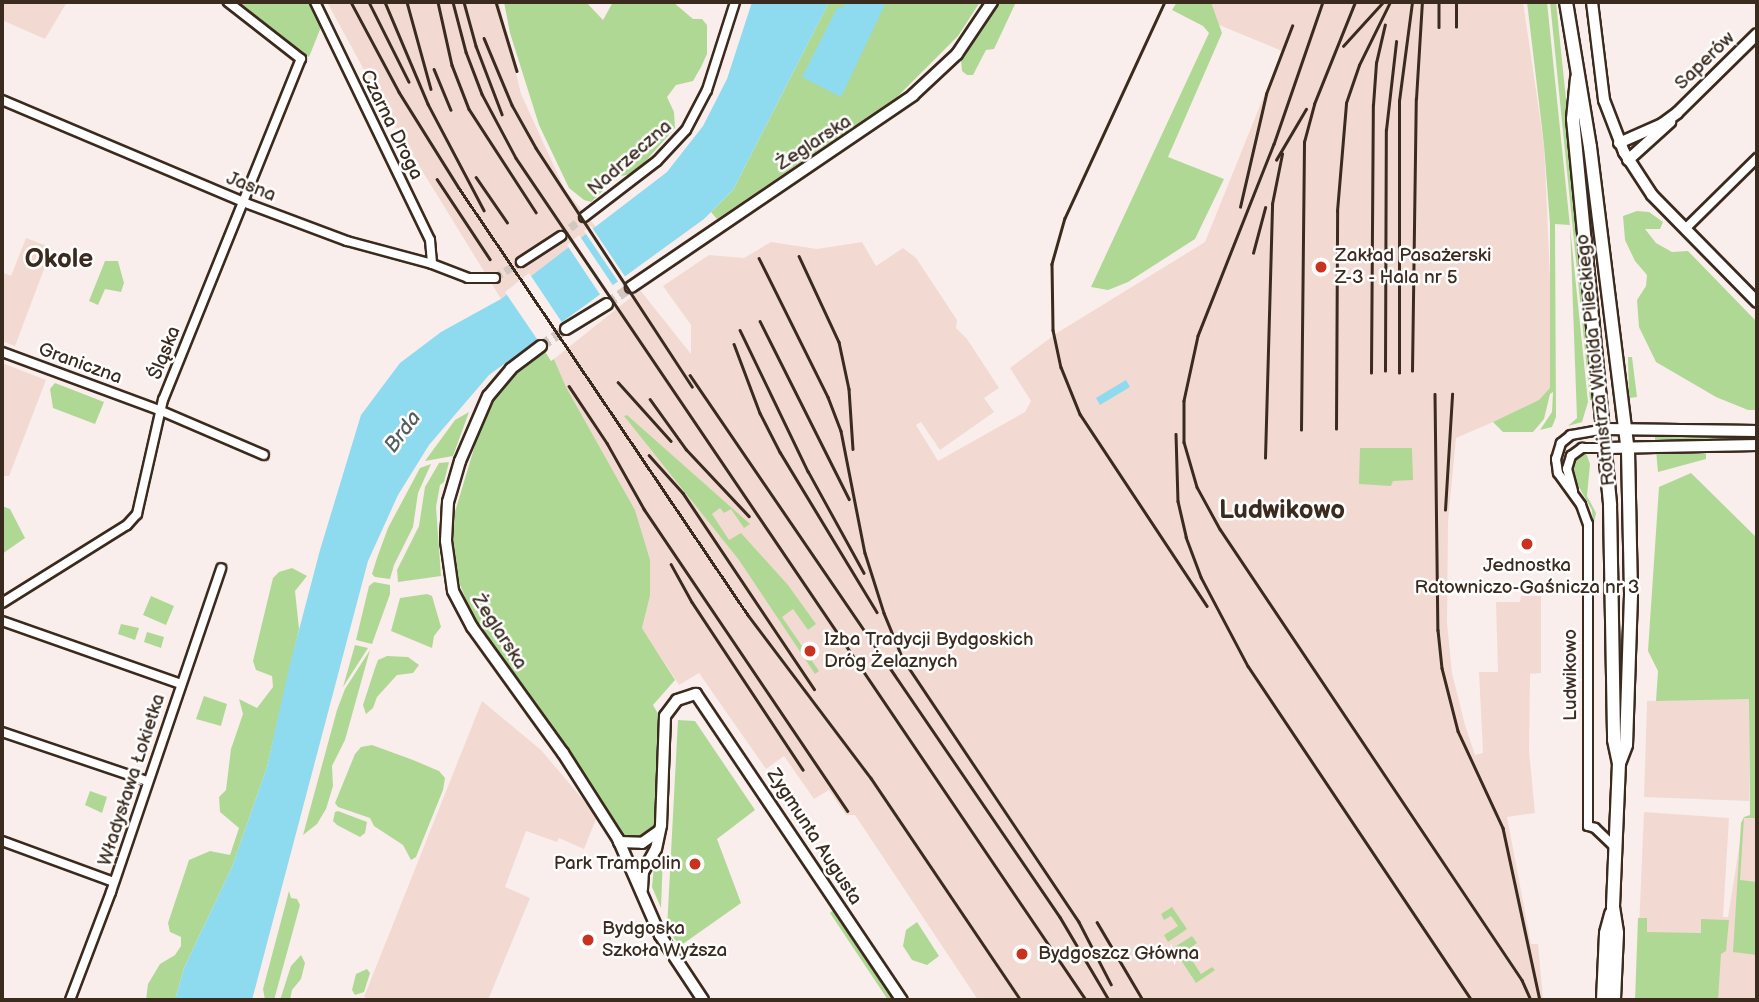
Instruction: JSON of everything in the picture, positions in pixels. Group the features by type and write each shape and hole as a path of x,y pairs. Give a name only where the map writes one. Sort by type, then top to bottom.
{"main road":[{"name":"Rotmistrza Witolda Pileckiego","path":"1566,2 1587,127 1628,450 1631,595 1626,745 1619,763"},
{"name":"Rotmistrza Witolda Pileckiego","path":"1577,78 1573,118 1605,429 1612,552 1614,740 1619,763 1613,907 1617,933 1614,1000"},
{"name":"Rotmistrza Witolda Pileckiego","path":"1603,1000 1606,933 1613,907"}],"street":[{"name":"Śląska","path":"2,603 127,525 137,514 159,425 159,410 302,59 228,2"},
{"name":"Czarna Droga","path":"315,2 430,240 432,264"},
{"name":"Nadrzeczna","path":"584,217 649,167 686,130 707,90 735,2"},
{"name":"Żeglarska","path":"631,287 913,96 957,54 992,2"},
{"path":"1592,2 1604,100 1628,160 1652,195 1757,302"},
{"name":"Saperów","path":"1619,143 1662,124 1677,113 1757,34"},
{"name":"Jasna","path":"2,100 243,202 347,242 432,264 473,279 495,278"},
{"name":"Saperów","path":"1628,160 1665,130 1677,113"},
{"path":"1686,228 1756,160"},
{"path":"522,262 561,236"},
{"path":"566,329 607,304"},
{"name":"Żeglarska","path":"541,346 496,384 469,436 448,502 446,541 453,590 472,626 563,753 619,842 663,940 703,1000"},
{"name":"Graniczna","path":"2,352 159,410 264,455"},
{"path":"1605,429 1757,431"},
{"name":"Ludwikowo","path":"1574,494 1558,473 1558,450 1571,435 1605,429"},
{"path":"1606,448 1628,450 1666,444 1757,445"},
{"name":"Ludwikowo","path":"1606,448 1582,448 1571,456 1567,475 1588,524 1588,826 1615,847"},
{"name":"Władysława Łokietka","path":"71,1000 114,882 220,568"},
{"path":"2,621 181,684"},
{"name":"Zygmunta Augusta","path":"659,831 665,716 677,700 696,694 902,1000"},
{"path":"2,732 147,781"},
{"path":"619,842 642,843 659,831"},
{"path":"642,889 643,872 656,849 659,831"},
{"path":"2,841 114,882"}],"shaded area":[{"path":"2,2 67,2 45,39 2,20"},
{"path":"327,2 499,2 521,94 565,190 596,227 501,299 394,125"},
{"path":"1211,2 1523,2 1544,145 1555,389 1539,402 1456,438 1448,521 1447,623 1452,673 1475,755 1483,753 1479,672 1498,672 1496,602 1520,602 1521,596 1541,596 1541,673 1530,674 1529,751 1535,813 1507,817 1531,944 1538,944 1543,1000 978,1000 855,815 846,815 829,790 814,799 784,756 766,769 699,673 679,685 642,628 650,596 635,510 566,387 554,359 640,290 691,354 691,325 663,286 709,255 744,258 771,242 817,249 862,242 876,266 903,248 916,258 957,320 956,328 967,339 999,388 984,398 994,412 940,450 921,422 916,425 938,461 1025,412 1031,401 1010,368 1057,333 1205,242 1282,51 1219,25"},
{"path":"26,238 52,248 15,346 2,341 2,272 11,276"},
{"path":"2,363 46,380 9,476 2,476"},
{"path":"1749,698 1749,801 1644,797 1647,701"},
{"path":"482,701 541,750 597,816 596,819 584,849 559,838 557,842 526,831 505,887 530,898 488,1000 372,1000 364,997"},
{"path":"1644,812 1729,818 1723,917 1728,917 1744,817 1757,818 1757,1000 1636,1000"}],"green space":[{"path":"239,2 315,2 323,22 309,57"},
{"path":"504,2 586,2 603,20 613,2 673,2 693,19 702,19 707,25 707,54 701,67 693,81 676,85 667,97 674,112 675,128 635,173 617,177 591,202 569,188 539,125 510,33"},
{"path":"829,2 980,2 958,36 897,97 717,219 711,212 733,190"},
{"path":"1000,2 1016,2 994,49 986,50 973,75 967,75 962,71 961,60"},
{"path":"1177,2 1211,2 1222,33 1168,157 1224,179 1195,239 1128,282 1108,290 1091,287 1209,33 1203,26 1172,10"},
{"path":"1527,2 1547,2 1570,225 1555,224 1556,417 1552,427 1540,430 1552,412 1553,392 1550,394 1544,419 1533,432 1503,432 1493,422 1539,400 1550,388 1550,224 1544,145"},
{"path":"1550,2 1556,2 1597,401 1590,400"},
{"path":"1582,144 1618,399 1613,399 1599,265"},
{"path":"1637,211 1649,212 1663,222 1660,229 1645,229 1656,243 1672,252 1688,251 1757,322 1757,410 1748,410 1716,397 1656,362 1639,327 1637,300 1646,286 1647,275 1635,261 1625,240 1623,216"},
{"path":"1570,227 1588,402 1582,422 1568,426 1577,418"},
{"path":"105,261 118,261 124,283 121,292 105,289 98,305 89,301"},
{"path":"544,350 551,361 554,359 566,387 635,510 650,560 650,596 642,628 675,680 653,705 661,719 655,825 642,837 626,837 621,831 476,625 459,582 452,535 454,515 479,432 499,391 528,360"},
{"path":"1628,357 1632,357 1637,397 1629,398"},
{"path":"55,383 104,402 95,424 53,408 50,389"},
{"path":"469,412 453,456 425,461 455,420"},
{"path":"627,415 750,524 744,528 731,509 724,513 720,508 712,514 729,540 741,533 788,585 816,624 808,630 793,609 782,617 819,671 815,674 739,560 624,416"},
{"path":"1655,434 1757,436 1757,439 1655,440"},
{"path":"1360,448 1412,448 1413,480 1393,481 1391,486 1359,484"},
{"path":"1656,450 1706,454 1706,459 1658,472"},
{"path":"1586,453 1590,464 1587,496 1596,513 1593,527 1592,510 1571,473 1575,460"},
{"path":"449,462 444,482 440,485 436,507 441,576 398,582 397,570 419,526 425,487 439,463"},
{"path":"431,464 418,493 413,527 390,579 375,577 372,574 388,528 420,468"},
{"path":"1691,473 1757,538 1757,818 1744,818 1740,880 1757,882 1757,955 1733,952 1741,823 1744,817 1750,815 1749,699 1656,701 1658,671 1648,651 1659,487"},
{"path":"2,506 10,509 25,538 2,554"},
{"path":"292,568 307,576 295,591 299,629 267,767 232,867 184,968 175,1000 146,1000 148,984 160,964 175,955 181,946 181,937 170,932 168,923 189,860 210,851 230,855 239,828 220,812 219,797 226,790 231,749 243,714 239,699 257,708 273,687 272,676 256,670 253,661 273,578 279,572"},
{"path":"374,582 390,585 390,594 372,644 356,640 369,586"},
{"path":"427,594 432,596 441,627 434,636 432,648 391,631 400,598"},
{"path":"151,596 174,606 166,625 143,615"},
{"path":"121,624 139,628 135,640 118,634"},
{"path":"147,632 164,637 161,648 144,642"},
{"path":"355,645 368,648 343,687"},
{"path":"370,650 345,740 332,766 333,786 326,809 317,824 303,835 337,710 345,689"},
{"path":"387,656 408,657 419,665 413,673 397,675 366,714 363,705 375,668 378,660"},
{"path":"204,696 227,704 221,726 196,719"},
{"path":"678,720 695,721 755,810 717,839 741,903 680,946 667,929"},
{"path":"372,745 439,771 445,778 443,790 416,857 411,860 403,845 374,826 370,818 338,807 335,803 355,754 361,747"},
{"path":"90,791 107,797 102,813 85,805"},
{"path":"335,812 367,822 365,833 360,837 337,825 333,821"},
{"path":"663,855 661,908 652,887 654,866"},
{"path":"289,891 291,898 297,899 300,905 274,1000 265,1000 263,989"},
{"path":"1172,907 1187,929 1168,942 1164,935 1178,926 1171,916 1164,920 1161,914"},
{"path":"833,910 896,1000 888,1000 830,913"},
{"path":"1638,918 1647,918 1647,932 1701,933 1701,919 1729,920 1726,951 1721,954 1718,1000 1635,1000"},
{"path":"917,922 939,956 927,965 912,960 903,946 906,930"},
{"path":"1192,936 1197,943 1186,951 1201,974 1212,967 1215,970 1196,983 1173,948"},
{"path":"301,955 305,963 301,979 292,990 290,1000 280,1000 291,966"},
{"path":"367,969 370,973 364,992 355,995 352,990 356,974"}],"water":[{"name":"Brda","path":"752,2 829,2 733,190 704,219 489,375 429,445 398,495 368,561 252,1000 175,1000 184,968 232,867 267,767 289,668 320,550 361,415 400,363 441,332 501,299 667,172 703,126 727,79"},
{"path":"846,2 886,2 841,97 802,77 837,8 843,7"},
{"path":"1126,380 1130,387 1100,405 1096,398"}],"pier":[{"path":"591,226 626,278 619,283 584,231"},
{"path":"579,235 614,287 601,296 567,245"},
{"path":"529,273 563,324 539,342 505,292"}],"tunnel":[{"path":"561,236 584,217"},
{"path":"495,278 521,262"},
{"path":"607,304 631,287"},
{"path":"541,346 566,329"}],"railway":[{"path":"351,2 399,92 459,188 748,615 871,778 1021,1000"},
{"path":"369,2 409,82"},
{"path":"385,2 428,104 484,210"},
{"path":"407,2 431,89"},
{"path":"438,2 452,65 469,109 536,212"},
{"path":"453,2 466,52 482,94 516,158 1086,1000"},
{"path":"464,2 476,46 502,114"},
{"path":"496,2 517,71"},
{"path":"1165,2 1065,218 1052,264 1053,330 1061,367 1080,414 1207,606"},
{"path":"1323,2 1274,144 1198,336 1184,401 1184,442 1197,487 1220,529 1522,980 1531,1000"},
{"path":"1301,430 1304,142 1314,104 1355,2"},
{"path":"1343,46 1383,2"},
{"path":"1336,429 1337,211 1346,103 1359,65 1390,2"},
{"path":"1399,373 1399,101 1412,2"},
{"path":"1412,371 1416,99 1422,2"},
{"path":"1439,2 1439,27"},
{"path":"1456,2 1456,27"},
{"path":"1371,373 1373,105 1376,63 1385,25"},
{"path":"1240,207 1266,94 1292,26"},
{"path":"484,38 512,105 536,148 692,386"},
{"path":"1385,371 1386,130 1396,42"},
{"path":"434,69 451,110"},
{"path":"1276,160 1306,109"},
{"path":"1265,458 1272,204 1282,154"},
{"path":"476,177 507,222"},
{"path":"437,179 490,259"},
{"path":"1253,253 1265,208"},
{"path":"799,256 839,342 849,389 853,449"},
{"path":"759,258 828,397 841,431 865,553 884,613 903,659 1079,922 1111,984"},
{"path":"760,321 849,499"},
{"path":"740,330 808,471 864,573"},
{"path":"734,344 760,413 780,452 877,612"},
{"path":"690,375 1060,917 1109,1000"},
{"path":"618,382 671,441"},
{"path":"569,386 607,443 644,509 848,811"},
{"path":"1435,394 1438,630 1442,668 1458,731 1503,828 1540,1000"},
{"path":"1445,510 1452,394"},
{"path":"650,399 686,449 749,516"},
{"path":"1176,434 1178,501 1186,537 1201,577 1248,666 1472,1000"},
{"path":"649,455 683,493 814,689"},
{"path":"671,564 692,602 803,770"},
{"path":"1097,922 1143,1000"}],"place":[{"name":"Zakład Pasażerski Z-3 - Hala nr 5","path":"1321,267"},
{"name":"Jednostka Ratowniczo-Gaśnicza nr 3","path":"1527,544"},
{"name":"Izba Tradycji Bydgoskich Dróg Żelaznych","path":"810,651"},
{"name":"Park Trampolin","path":"695,864"},
{"name":"Bydgoska Szkoła Wyższa","path":"588,940"},
{"name":"Bydgoszcz Główna","path":"1022,954"}],"district":[{"name":"Okole","path":"59,260"},
{"name":"Ludwikowo","path":"1282,511"}]}
